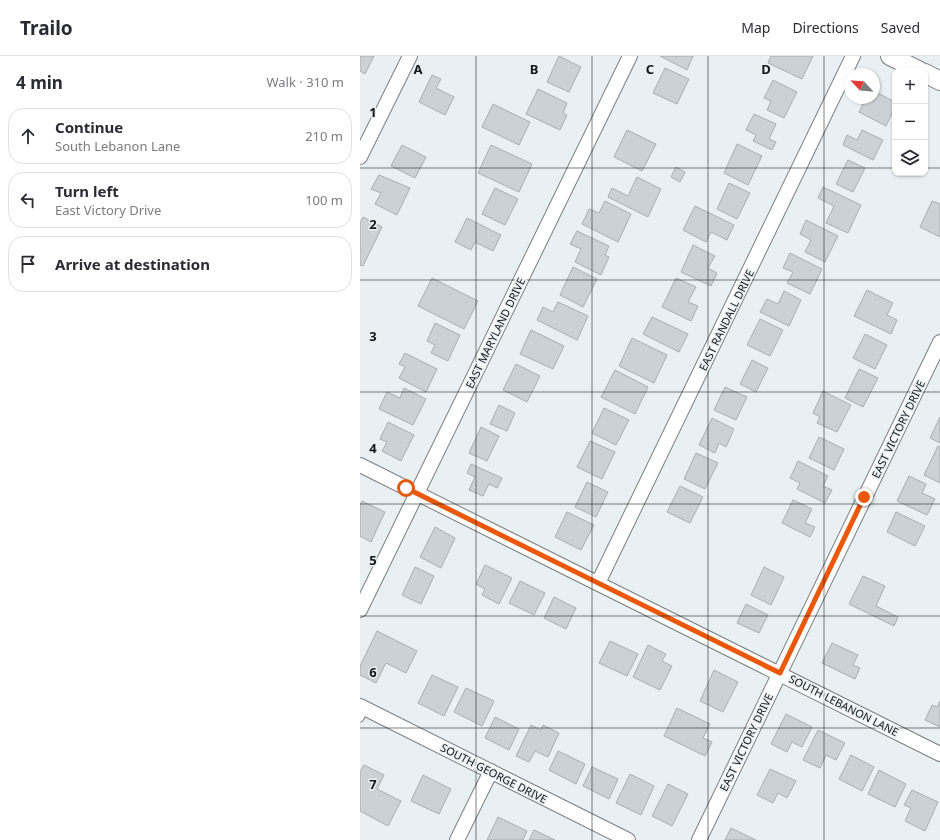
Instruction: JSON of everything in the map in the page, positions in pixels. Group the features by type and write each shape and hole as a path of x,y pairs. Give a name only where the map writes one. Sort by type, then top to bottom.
{"street":[{"path":"360,157 410,56"},
{"name":"EAST MARYLAND DRIVE","path":"360,610 630,56"},
{"name":"EAST RANDALL DRIVE","path":"598,583 853,56"},
{"path":"890,56 914,68"},
{"path":"928,75 940,81"},
{"name":"EAST VICTORY DRIVE","path":"699,840 940,342"},
{"name":"SOUTH LEBANON LANE","path":"360,465 940,754"},
{"name":"SOUTH GEORGE DRIVE","path":"362,711 491,771 628,840"},
{"path":"457,840 491,771"}],"building":[{"path":"360,56 374,56 365,74 360,71"},
{"path":"559,56 581,67 569,92 547,82"},
{"path":"660,56 693,56 687,70"},
{"path":"771,56 813,56 802,79 768,63"},
{"path":"665,68 689,79 677,104 653,93"},
{"path":"432,75 441,79 436,88 454,97 445,115 419,102"},
{"path":"773,80 797,92 784,118 767,110 771,101 764,98"},
{"path":"538,89 567,103 563,113 567,115 560,130 526,114"},
{"path":"880,94 892,100 892,113 886,126 859,112 863,104 880,104"},
{"path":"493,104 530,122 519,145 482,127"},
{"path":"754,114 776,124 769,139 776,142 772,150 753,141 756,135 746,130"},
{"path":"627,130 656,144 642,171 614,157"},
{"path":"862,130 883,140 873,160 843,145 847,135 857,140"},
{"path":"737,144 762,156 748,185 724,173"},
{"path":"402,145 426,157 415,178 391,166"},
{"path":"491,145 532,164 519,192 478,173"},
{"path":"848,160 865,168 853,192 836,184"},
{"path":"676,167 685,172 680,182 671,177"},
{"path":"379,175 410,188 397,215 375,204 381,193 371,189"},
{"path":"637,177 661,189 648,217 608,197 612,188 628,196"},
{"path":"729,183 750,193 737,219 717,209"},
{"path":"823,187 861,205 848,233 826,223 834,206 818,198"},
{"path":"495,188 518,199 505,225 482,214"},
{"path":"605,201 631,214 618,242 582,224 589,209 599,213"},
{"path":"932,201 940,204 940,237 920,227"},
{"path":"695,206 734,225 727,240 711,232 706,242 683,230"},
{"path":"363,217 382,227 363,266 360,265 360,223"},
{"path":"467,218 501,235 493,251 475,242 471,250 455,242"},
{"path":"806,220 838,236 825,262 805,252 811,240 800,234"},
{"path":"577,231 609,246 605,255 609,257 601,275 575,262 581,249 570,244"},
{"path":"693,245 715,256 708,268 717,273 711,286 681,272"},
{"path":"790,253 822,269 810,294 787,283 793,272 783,268"},
{"path":"573,267 597,279 583,307 560,295"},
{"path":"432,278 478,301 464,329 418,306"},
{"path":"676,278 696,287 688,302 698,306 691,321 662,307"},
{"path":"867,290 893,303 887,315 897,320 891,334 854,316"},
{"path":"784,291 801,300 789,326 760,312 767,299 778,304"},
{"path":"558,302 588,316 577,340 537,320 543,307 553,312"},
{"path":"652,317 688,334 679,352 643,334"},
{"path":"760,319 783,330 770,356 747,345"},
{"path":"435,323 460,335 448,361 431,353 435,345 427,341"},
{"path":"531,330 564,346 553,369 520,354"},
{"path":"865,334 887,345 875,369 853,358"},
{"path":"632,338 667,355 654,383 619,366"},
{"path":"405,353 437,369 426,392 399,378 405,367 399,364"},
{"path":"752,360 768,368 756,392 740,384"},
{"path":"516,364 540,376 527,402 503,390"},
{"path":"859,369 878,378 863,407 845,398"},
{"path":"615,370 648,387 635,414 601,397"},
{"path":"725,387 747,397 736,420 714,410"},
{"path":"404,388 426,399 413,425 379,409 387,392 400,398"},
{"path":"823,391 851,405 837,432 817,423 820,417 813,413"},
{"path":"499,405 515,413 507,431 490,424"},
{"path":"604,408 629,420 616,445 592,433"},
{"path":"940,417 940,443 930,438"},
{"path":"712,418 734,429 726,447 719,443 715,453 699,445"},
{"path":"388,422 414,435 401,461 382,451 387,442 380,439"},
{"path":"481,427 499,436 487,461 469,453"},
{"path":"819,437 844,449 834,470 809,458"},
{"path":"590,441 615,452 602,479 577,467"},
{"path":"938,446 940,447 940,483 924,475"},
{"path":"696,453 718,463 705,489 684,479"},
{"path":"798,461 828,476 823,486 832,490 825,503 797,489 800,483 790,478"},
{"path":"471,464 502,478 497,488 489,484 483,496 469,490 475,477 467,473"},
{"path":"909,476 926,484 922,493 935,499 927,515 897,501"},
{"path":"587,482 608,492 596,517 575,507"},
{"path":"680,486 703,497 690,523 667,512"},
{"path":"793,500 812,509 805,523 815,527 810,537 782,523"},
{"path":"362,501 385,512 371,542 360,536 360,505"},
{"path":"567,512 594,525 581,550 555,537"},
{"path":"896,512 925,526 915,546 887,532"},
{"path":"435,527 455,538 441,568 420,557"},
{"path":"485,565 512,578 499,604 482,595 485,589 476,584"},
{"path":"415,567 434,576 421,604 402,595"},
{"path":"764,567 784,577 771,605 751,595"},
{"path":"863,576 885,586 876,606 898,617 894,626 849,604"},
{"path":"520,581 545,593 534,615 509,603"},
{"path":"554,597 576,608 566,629 544,618"},
{"path":"746,604 768,615 759,633 737,623"},
{"path":"377,631 417,651 406,673 386,663 376,683 360,675 360,666"},
{"path":"610,641 638,654 627,676 599,663"},
{"path":"832,643 858,655 853,665 860,668 855,679 822,663"},
{"path":"648,645 666,654 662,661 672,666 660,690 633,677"},
{"path":"714,670 738,682 723,712 700,701"},
{"path":"432,675 458,687 444,716 418,703"},
{"path":"466,688 494,701 482,726 454,712"},
{"path":"940,701 940,727 925,720 932,705 937,707"},
{"path":"677,708 710,724 703,738 712,742 705,756 664,736"},
{"path":"786,714 812,727 802,747 792,742 787,752 771,744"},
{"path":"495,717 519,729 509,750 485,738"},
{"path":"531,725 541,730 543,725 559,733 548,757 535,751 529,762 516,756"},
{"path":"818,730 845,743 836,760 826,755 820,768 803,760"},
{"path":"558,751 585,764 576,784 549,770"},
{"path":"851,755 874,767 862,791 839,779"},
{"path":"364,765 384,775 377,789 401,801 388,826 360,811 360,772"},
{"path":"592,767 618,779 609,799 583,786"},
{"path":"770,769 796,781 787,798 778,793 773,803 757,795"},
{"path":"879,770 906,784 895,807 868,794"},
{"path":"630,774 654,786 641,815 616,803"},
{"path":"423,775 451,789 439,814 411,801"},
{"path":"668,784 688,794 672,826 652,816"},
{"path":"912,790 938,802 925,831 905,821 911,808 904,805"},
{"path":"498,817 527,831 523,840 487,840"},
{"path":"731,828 756,840 725,840"},
{"path":"534,830 555,840 529,840"}],"route":[{"path":"406,488 780,673 864,497"}]}
